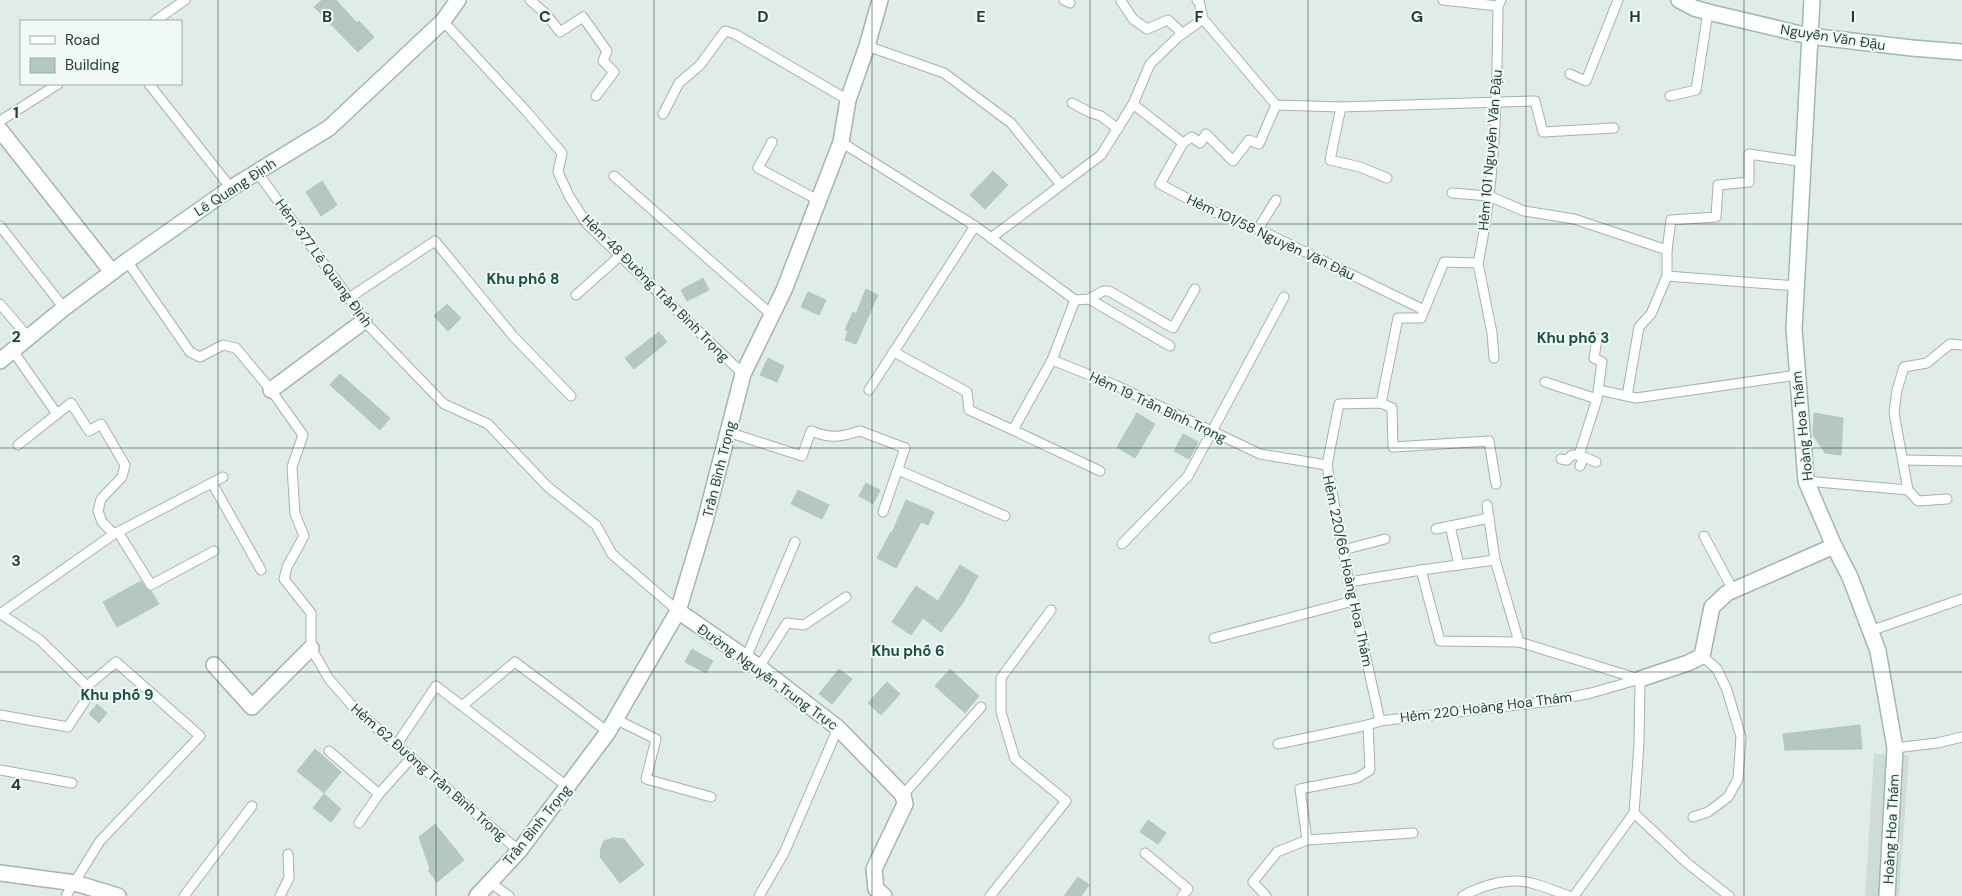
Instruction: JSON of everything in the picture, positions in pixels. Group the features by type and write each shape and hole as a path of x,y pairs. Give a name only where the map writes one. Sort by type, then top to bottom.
{"street":[{"name":"Lê Quang Định","path":"0,361 64,308 127,261 231,188 329,128 443,21 458,0"},
{"name":"Trần Bình Trọng","path":"477,896 518,851 608,732 678,611 704,525 743,374 784,290 841,142 848,100 867,46 880,0"},
{"name":"Nguyễn Văn Đậu","path":"1679,0 1694,8 1708,12 1809,36 1962,52"},
{"name":"Hoàng Hoa Thám","path":"1812,0 1794,329 1797,375 1806,481 1834,546 1850,577 1878,651 1895,748 1887,896"},
{"path":"0,130 112,272"},
{"path":"271,390 364,321"},
{"path":"1702,656 1712,607 1726,593 1834,546"},
{"name":"Đường Nguyễn Trung Trực","path":"678,611 753,662 838,728 903,795"},
{"path":"214,665 252,707 311,648"},
{"name":"Hẻm 220 Hoàng Hoa Thám","path":"1640,679 1688,663 1702,656"},
{"path":"884,896 876,889 874,869 905,804 903,795"},
{"path":"0,872 75,882 118,896"}],"lane":[{"path":"156,20 185,0"},
{"path":"530,0 546,14 560,32 583,17 607,51 603,61 614,72 596,96"},
{"path":"1196,0 1203,19 1276,105 1342,107 1535,101 1543,132 1614,128"},
{"path":"1443,0 1500,3"},
{"path":"1570,74 1586,81 1618,0"},
{"path":"1121,1 1133,19 1147,29 1168,20 1183,34"},
{"name":"Hẻm 101 Nguyễn Văn Đậu","path":"1478,263 1487,222 1497,103 1500,3"},
{"path":"1670,96 1696,90 1708,12"},
{"path":"991,238 1101,155 1133,104 1150,64 1183,34 1203,19"},
{"name":"Hẻm 48 Đường Trần Bình Trọng","path":"443,21 527,112 562,154 558,172 569,196 588,224 743,374"},
{"path":"664,114 680,83 700,65 725,31 735,34 848,100"},
{"path":"867,46 944,73 1012,122 1061,185"},
{"path":"0,121 56,85"},
{"path":"150,85 231,188"},
{"path":"1072,103 1101,116 1118,129"},
{"path":"1133,104 1183,143 1192,137 1200,143 1206,134 1233,161 1249,140 1259,144 1276,105"},
{"path":"1342,107 1330,160 1360,167 1388,178"},
{"path":"772,142 758,168 818,200"},
{"path":"841,142 975,226 1075,300 1089,299 1103,291 1108,291 1173,328 1195,289"},
{"name":"Hẻm 101/58 Nguyễn Văn Đậu","path":"1183,143 1160,184 1207,209 1258,229 1424,310"},
{"path":"1627,396 1639,327 1651,314 1667,276 1667,250 1671,220 1716,217 1718,185 1749,182 1749,154 1803,162"},
{"name":"Hẻm 377 Lê Quang Định","path":"258,172 350,298 364,321 444,404 488,424 548,487 596,525 612,554 678,611"},
{"path":"614,176 772,315"},
{"path":"1452,193 1489,196 1524,211 1574,220 1667,250"},
{"path":"1258,229 1276,200"},
{"path":"0,226 64,308"},
{"path":"869,390 975,226"},
{"path":"350,298 435,241 513,336 571,396"},
{"path":"576,295 621,255"},
{"path":"127,261 190,352 200,357 223,346 236,348 271,390 302,435 292,467 295,514 304,536 287,567 284,578 311,613 311,648"},
{"path":"1494,358 1492,333 1478,263 1444,262 1421,318 1398,318 1381,404 1392,408 1393,447 1489,441 1496,484"},
{"path":"1667,276 1796,286"},
{"path":"1122,544 1188,476 1284,296"},
{"path":"1089,299 1170,346"},
{"path":"1013,430 1052,360 1075,300"},
{"path":"0,304 29,338"},
{"path":"1580,466 1582,459 1579,455 1598,395 1602,362 1594,358 1597,339"},
{"path":"1947,499 1918,501 1908,490 1894,413 1897,390 1904,367 1927,363 1950,344 1962,345"},
{"path":"13,351 57,414"},
{"path":"894,352 967,392 969,410 1100,471"},
{"name":"Hẻm 19 Trần Bình Trọng","path":"1052,360 1115,385 1260,454 1327,465"},
{"path":"1545,382 1598,395 1636,398 1797,375"},
{"path":"18,445 71,403 90,431 101,424 125,465 122,478 101,499 98,511 102,522 116,533 151,585 214,552"},
{"name":"Hẻm 220/66 Hoàng Hoa Thám","path":"1380,721 1349,582 1327,465 1339,404 1381,404"},
{"path":"728,432 802,456 811,431 832,437 860,431 905,448 883,512"},
{"path":"1561,458 1567,460 1572,455 1579,455 1596,462"},
{"path":"1903,460 1962,461"},
{"path":"898,470 1005,516"},
{"path":"0,715 68,727 91,692 40,640 1,614 116,533 223,478"},
{"path":"1806,481 1908,490"},
{"path":"212,483 261,570"},
{"path":"1487,505 1495,560 1520,642"},
{"path":"1436,529 1489,518"},
{"path":"1450,526 1459,565"},
{"path":"1704,536 1733,590"},
{"path":"1343,550 1385,539"},
{"path":"753,662 795,542"},
{"path":"1349,582 1495,560"},
{"path":"1421,570 1440,641 1520,642 1640,679 1639,744 1634,814 1574,896"},
{"path":"753,662 787,622 804,625 846,597"},
{"path":"1870,631 1962,599"},
{"path":"1214,638 1353,601"},
{"path":"990,896 1066,800 1015,759 1001,712 1001,678 1051,610"},
{"name":"Hẻm 62 Đường Trần Bình Trọng","path":"311,648 330,679 355,709 518,851"},
{"path":"1693,817 1708,812 1728,797 1738,779 1741,737 1728,690 1717,669 1702,656"},
{"path":"66,896 100,841 200,736 116,662 87,686"},
{"path":"462,706 515,662 608,732"},
{"name":"Hẻm 220 Hoàng Hoa Thám","path":"1278,744 1368,726 1380,721 1552,701 1591,694 1640,679"},
{"path":"397,744 436,686 568,787"},
{"path":"903,795 981,707"},
{"path":"615,719 656,739 646,779 712,797"},
{"path":"1307,840 1300,789 1356,778 1370,770 1368,726"},
{"path":"759,896 784,853 838,728"},
{"path":"1895,748 1938,743 1962,737"},
{"path":"329,751 378,794"},
{"path":"359,823 378,794 412,758"},
{"path":"0,770 72,783"},
{"path":"184,896 252,806"},
{"path":"1634,814 1687,863 1729,896"},
{"path":"1266,896 1254,882 1277,852 1307,840 1413,833"},
{"path":"1145,853 1188,889 1182,896"},
{"path":"280,896 289,878 288,854"},
{"path":"489,882 509,896"},
{"path":"1463,896 1473,890 1498,882 1530,882 1569,896"}],"shaded area":[{"path":"1874,754 1909,755 1899,896 1865,896"}],"building":[{"path":"322,0 336,0 357,23 359,21 374,37 358,52 314,7"},
{"path":"993,171 1008,185 985,209 970,195"},
{"path":"322,181 337,205 321,216 306,192"},
{"path":"703,278 709,290 687,301 681,290"},
{"path":"866,289 878,295 856,344 845,340 848,331 845,330 853,312 856,314"},
{"path":"808,292 826,300 819,315 801,307"},
{"path":"447,304 461,318 448,331 434,316"},
{"path":"659,332 667,342 634,369 625,358"},
{"path":"768,358 784,366 777,382 760,375"},
{"path":"340,374 390,418 380,430 330,385"},
{"path":"1137,413 1155,424 1135,458 1117,447"},
{"path":"1814,413 1843,418 1841,455 1825,453 1813,435"},
{"path":"1183,434 1198,442 1189,459 1174,451"},
{"path":"866,483 880,490 873,504 859,496"},
{"path":"798,490 829,505 822,519 791,504"},
{"path":"906,500 934,512 928,525 921,522 896,568 877,558 892,533"},
{"path":"960,565 978,576 962,604 941,632 923,618 911,635 892,622 916,586 938,601"},
{"path":"141,581 146,589 151,591 159,604 117,627 103,602"},
{"path":"692,649 713,661 706,673 685,662"},
{"path":"839,669 852,679 832,704 819,694"},
{"path":"950,669 979,696 965,713 935,686"},
{"path":"887,682 900,694 881,715 868,703"},
{"path":"97,704 107,713 99,723 89,714"},
{"path":"1860,725 1862,749 1785,750 1783,734"},
{"path":"315,749 341,772 324,793 297,771"},
{"path":"324,794 341,809 331,822 313,808"},
{"path":"1148,820 1166,833 1158,844 1140,832"},
{"path":"435,824 464,860 437,882 428,870 430,869 419,837"},
{"path":"613,838 624,839 644,865 620,883 600,857 604,841"},
{"path":"1078,877 1089,885 1081,896 1064,896"}],"district":[{"name":"Khu phố 8","path":"523,279"},
{"name":"Khu phố 3","path":"1573,338"},
{"name":"Khu phố 6","path":"908,651"},
{"name":"Khu phố 9","path":"117,695"}]}
